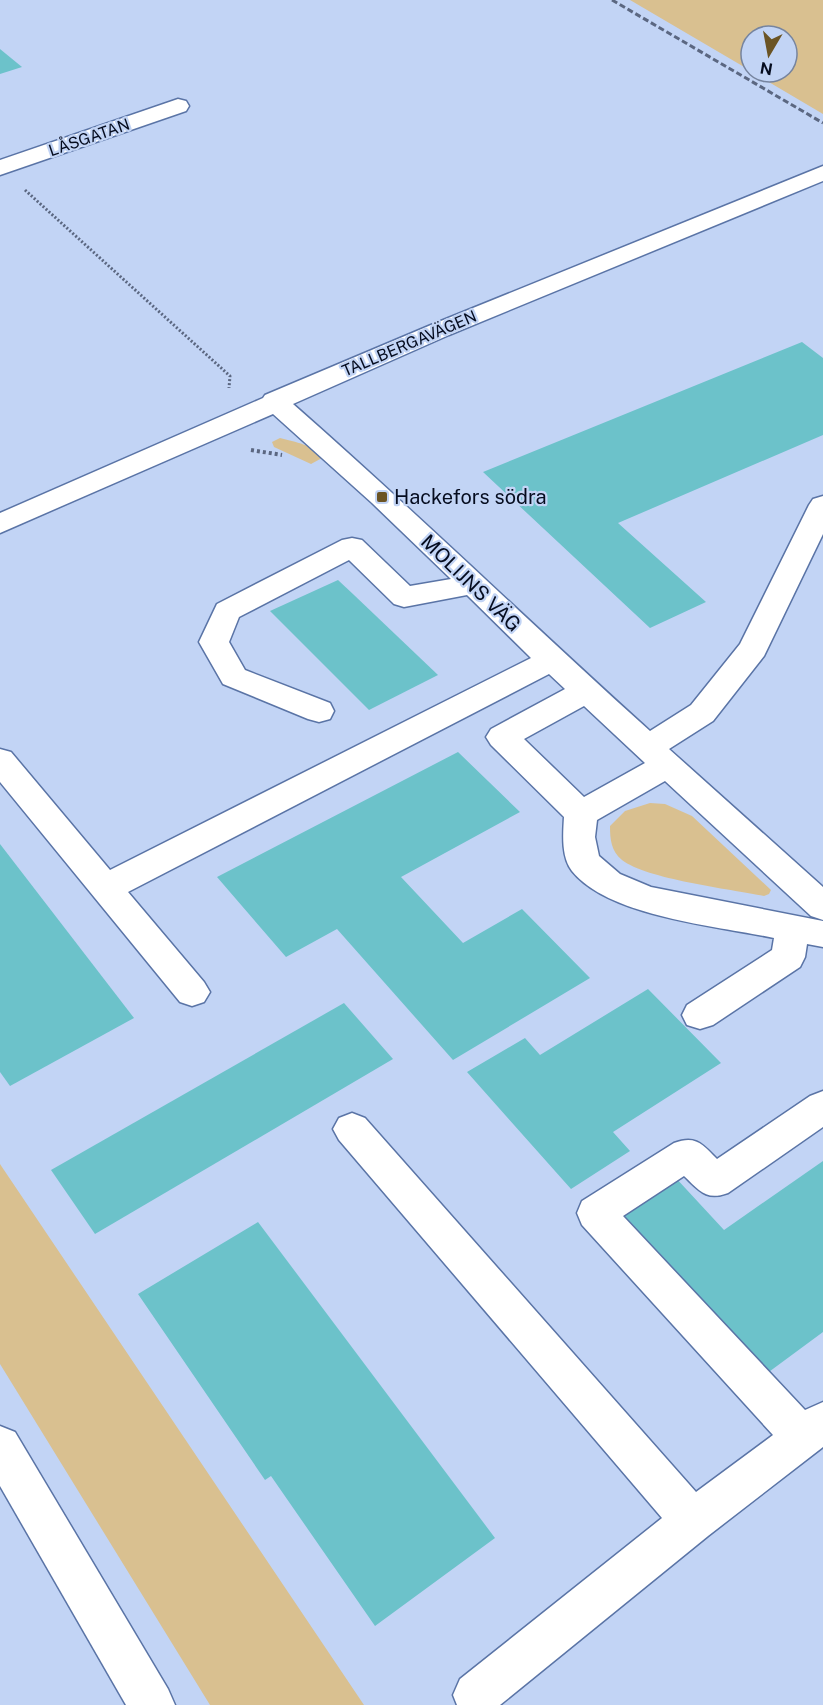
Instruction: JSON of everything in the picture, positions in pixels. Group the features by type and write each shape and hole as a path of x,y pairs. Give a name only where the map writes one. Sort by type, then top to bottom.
{"street":[{"name":"LÅSGATAN","path":"0,168 178,106"},
{"name":"TALLBERGAVÄGEN","path":"0,524 274,401 440,330 823,173"},
{"name":"MOLIJNS VÄG","path":"274,401 382,497 552,660 823,907"},
{"path":"700,1015 788,957 808,931 645,899 608,883 584,862 579,837 581,814 658,756 702,713 753,649 823,505"},
{"path":"319,711 234,677 214,642 227,611 352,547 404,597 472,585"},
{"path":"105,888 552,660"},
{"path":"581,814 502,737 587,691"},
{"path":"0,760 192,992"},
{"path":"476,1695 693,1521 813,1430 596,1213 687,1154 715,1181 823,1107"},
{"path":"352,1129 693,1521"},
{"path":"0,1446 152,1705"}],"path":[{"path":"0,168 230,376 229,389 224,393"},
{"path":"216,427 239,450 260,450 285,456"}],"shaded area":[{"path":"630,0 823,0 823,114 772,84 799,84 799,24 739,24 739,64"},
{"path":"280,438 310,447 322,458 311,464 274,447 272,442"},
{"path":"650,803 665,804 692,816 771,890 769,894 764,896 669,878 634,867 622,860 615,853 610,836 610,826 625,811"},
{"path":"0,1164 364,1705 210,1705 0,1364"}],"building":[{"path":"0,49 22,67 0,74"},
{"path":"802,342 823,358 823,435 618,523 706,602 650,628 483,472"},
{"path":"338,580 438,675 369,710 270,611"},
{"path":"458,752 520,812 401,877 463,943 522,909 590,978 453,1060 337,929 286,957 217,877"},
{"path":"0,844 134,1018 10,1086 0,1072"},
{"path":"648,989 721,1063 613,1132 630,1151 571,1189 467,1072 525,1038 540,1055"},
{"path":"344,1003 393,1059 95,1234 51,1170"},
{"path":"823,1161 823,1332 762,1377 619,1214 674,1176 724,1230"},
{"path":"258,1222 495,1538 375,1626 271,1476 265,1480 138,1294"}],"railway":[{"path":"612,0 823,123"}],"place":[{"name":"Hackefors södra","path":"382,497"}]}
